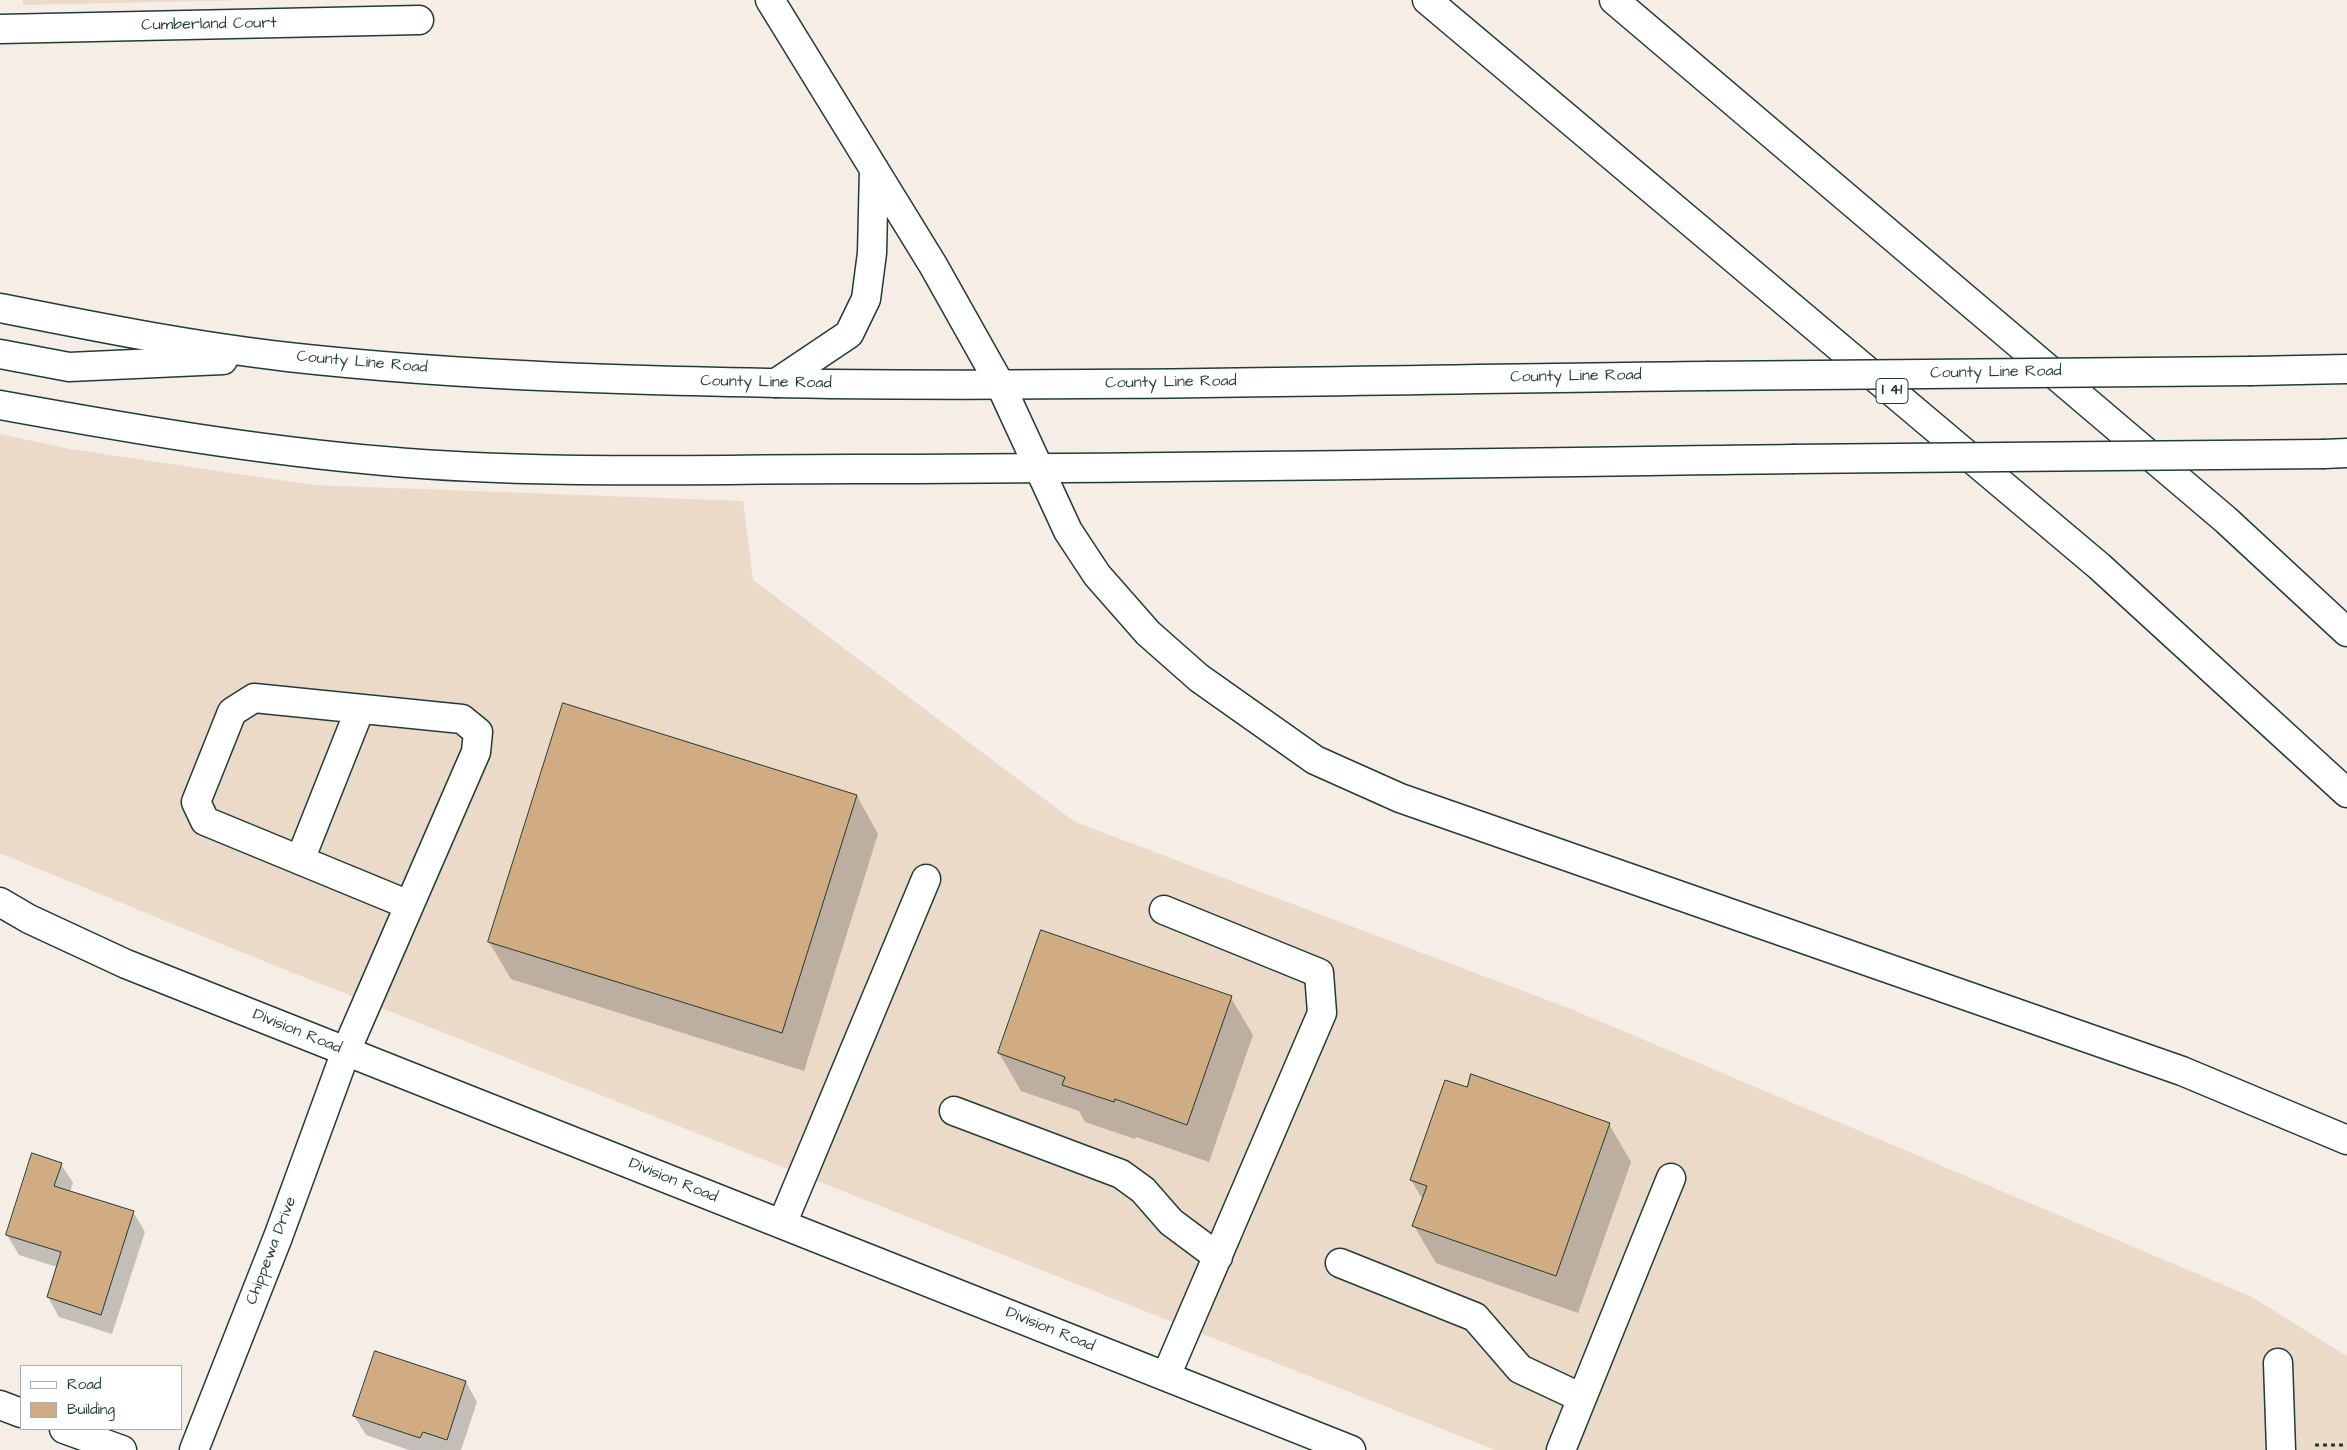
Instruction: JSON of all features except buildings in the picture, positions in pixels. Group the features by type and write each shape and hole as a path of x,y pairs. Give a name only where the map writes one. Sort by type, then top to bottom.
{"main road":[{"path":"770,0 934,265 1001,386 1068,531 1097,575 1148,633 1199,678 1315,760 1400,798 2182,1071 2347,1140"},
{"name":"I 41","path":"1427,0 2098,566 2347,794"},
{"path":"1614,0 2226,520 2347,632"},
{"name":"Cumberland Court","path":"0,29 312,11 419,20"},
{"path":"776,383 849,334 866,299 872,252 874,169"},
{"name":"County Line Road","path":"0,308 130,334 287,357 534,376 670,382 1001,386 1707,376 2347,370"},
{"path":"0,354 70,367 287,357"},
{"path":"0,405 99,423 270,447 382,461 493,468 1041,469 2336,453"},
{"path":"300,860 360,709 254,698 232,712 196,802 205,821 409,905"},
{"name":"Chippewa Drive","path":"194,1450 278,1238 346,1051 476,752 478,732 462,719 360,709"},
{"path":"782,1224 926,879"},
{"name":"Division Road","path":"0,902 28,919 126,964 1351,1450"},
{"path":"1164,910 1319,973 1322,1013 1166,1376"},
{"path":"954,1111 1121,1174 1144,1190 1171,1222 1218,1257"},
{"path":"1561,1450 1671,1178"},
{"path":"1340,1263 1475,1317 1520,1369 1582,1398"},
{"path":"2278,1363 2281,1450"},
{"path":"0,1406 20,1413"},
{"path":"67,1430 122,1450"}],"shaded area":[{"path":"23,0 251,0 23,5"},
{"path":"0,434 70,449 313,485 743,501 753,580 1075,822 1571,1009 2252,1297 2347,1356 2347,1450 1495,1450 268,963 0,853"}]}
